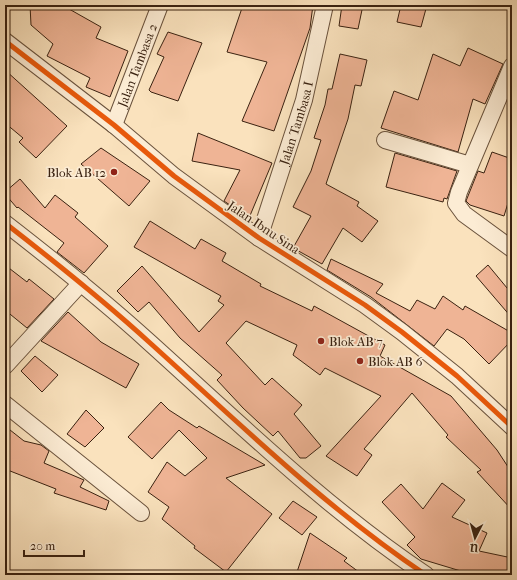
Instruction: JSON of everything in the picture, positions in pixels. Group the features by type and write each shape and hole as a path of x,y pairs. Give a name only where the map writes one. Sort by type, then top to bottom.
{"street":[{"name":"Jalan Tambasa 2","path":"114,125 160,5"},
{"name":"Jalan Tambasa I","path":"259,238 304,100 325,5"},
{"name":"Jalan Ibnu Sina","path":"5,41 114,125 174,176 259,238 365,305 402,332 457,376 512,427"},
{"path":"512,66 470,165 456,203 464,214 512,249"},
{"path":"385,140 470,165"},
{"path":"5,223 81,282 275,457 386,548 426,575"},
{"path":"5,366 81,282"},
{"path":"5,404 141,513"}],"building":[{"path":"30,5 62,5 101,27 96,38 128,51 110,97 86,87 90,78 47,56 53,44 31,25"},
{"path":"243,5 313,5 310,28 274,131 242,121 267,62 227,52"},
{"path":"342,5 363,5 358,29 339,26"},
{"path":"401,5 427,5 421,27 397,22"},
{"path":"168,32 202,43 178,101 149,90 164,57 157,54"},
{"path":"468,48 503,64 485,104 473,99 458,152 381,128 394,91 418,100 433,54 460,66"},
{"path":"340,54 367,60 361,86 355,85 348,119 326,184 359,202 357,206 378,221 362,242 343,228 322,264 293,248 311,216 293,207 311,171 321,140 314,138 325,105 328,89 332,89"},
{"path":"5,70 67,126 36,158 19,142 23,138 5,123"},
{"path":"198,133 272,163 249,218 224,201 240,170 192,161"},
{"name":"Blok AB 12","path":"101,148 150,181 129,206 81,164"},
{"path":"492,152 512,159 512,190 504,216 470,205 466,201 478,171 484,173"},
{"path":"395,153 457,171 447,199 444,198 443,202 386,187"},
{"path":"20,179 45,208 55,195 78,213 75,217 108,246 84,273 57,252 64,243 18,207 17,208 5,194 5,192"},
{"path":"150,221 195,249 201,239 226,253 222,261 261,284 260,286 312,311 314,306 385,345 380,356 451,396 497,450 512,473 512,510 477,472 481,470 446,437 448,435 412,393 364,449 372,455 357,476 326,456 381,396 325,368 320,375 293,355 297,345 246,321 226,343 265,385 272,378 302,405 294,414 321,446 306,458 300,458 278,431 273,436 243,408 217,380 222,375 180,338 149,302 138,312 117,291 142,266 199,332 224,305 218,301 221,296 134,247"},
{"path":"331,259 383,284 376,293 410,311 417,300 435,309 443,296 463,310 465,306 512,333 512,340 489,364 464,339 447,329 434,346 371,297 327,270"},
{"path":"5,265 27,282 29,279 54,299 27,328 5,310"},
{"path":"488,265 512,294 512,318 476,276"},
{"path":"68,312 101,342 139,364 126,388 41,341"},
{"path":"35,356 58,375 42,392 21,371"},
{"path":"161,402 169,410 197,428 199,426 265,465 226,478 272,514 226,572 194,548 195,546 162,519 169,507 148,492 167,462 185,476 207,458 179,430 152,459 128,437"},
{"path":"86,410 104,428 85,447 67,434"},
{"path":"5,426 24,441 41,445 49,451 44,463 84,480 80,487 109,501 106,510 54,493 56,489 5,469"},
{"path":"442,483 465,500 452,517 487,533 479,551 512,558 512,575 474,575 421,559 407,545 415,537 382,502 401,484 423,509"},
{"path":"293,501 317,517 302,535 279,518"},
{"path":"310,533 347,558 344,561 363,575 296,575"}],"cycle path":[{"path":"5,41 114,125 174,176 259,238 365,305 402,332 457,376 512,427"},
{"path":"5,223 114,311 250,434 318,493 353,522 426,575"}],"place":[{"name":"Blok AB 12","path":"114,172"},
{"name":"Blok AB 7","path":"321,341"},
{"name":"Blok AB 6","path":"360,361"}]}
